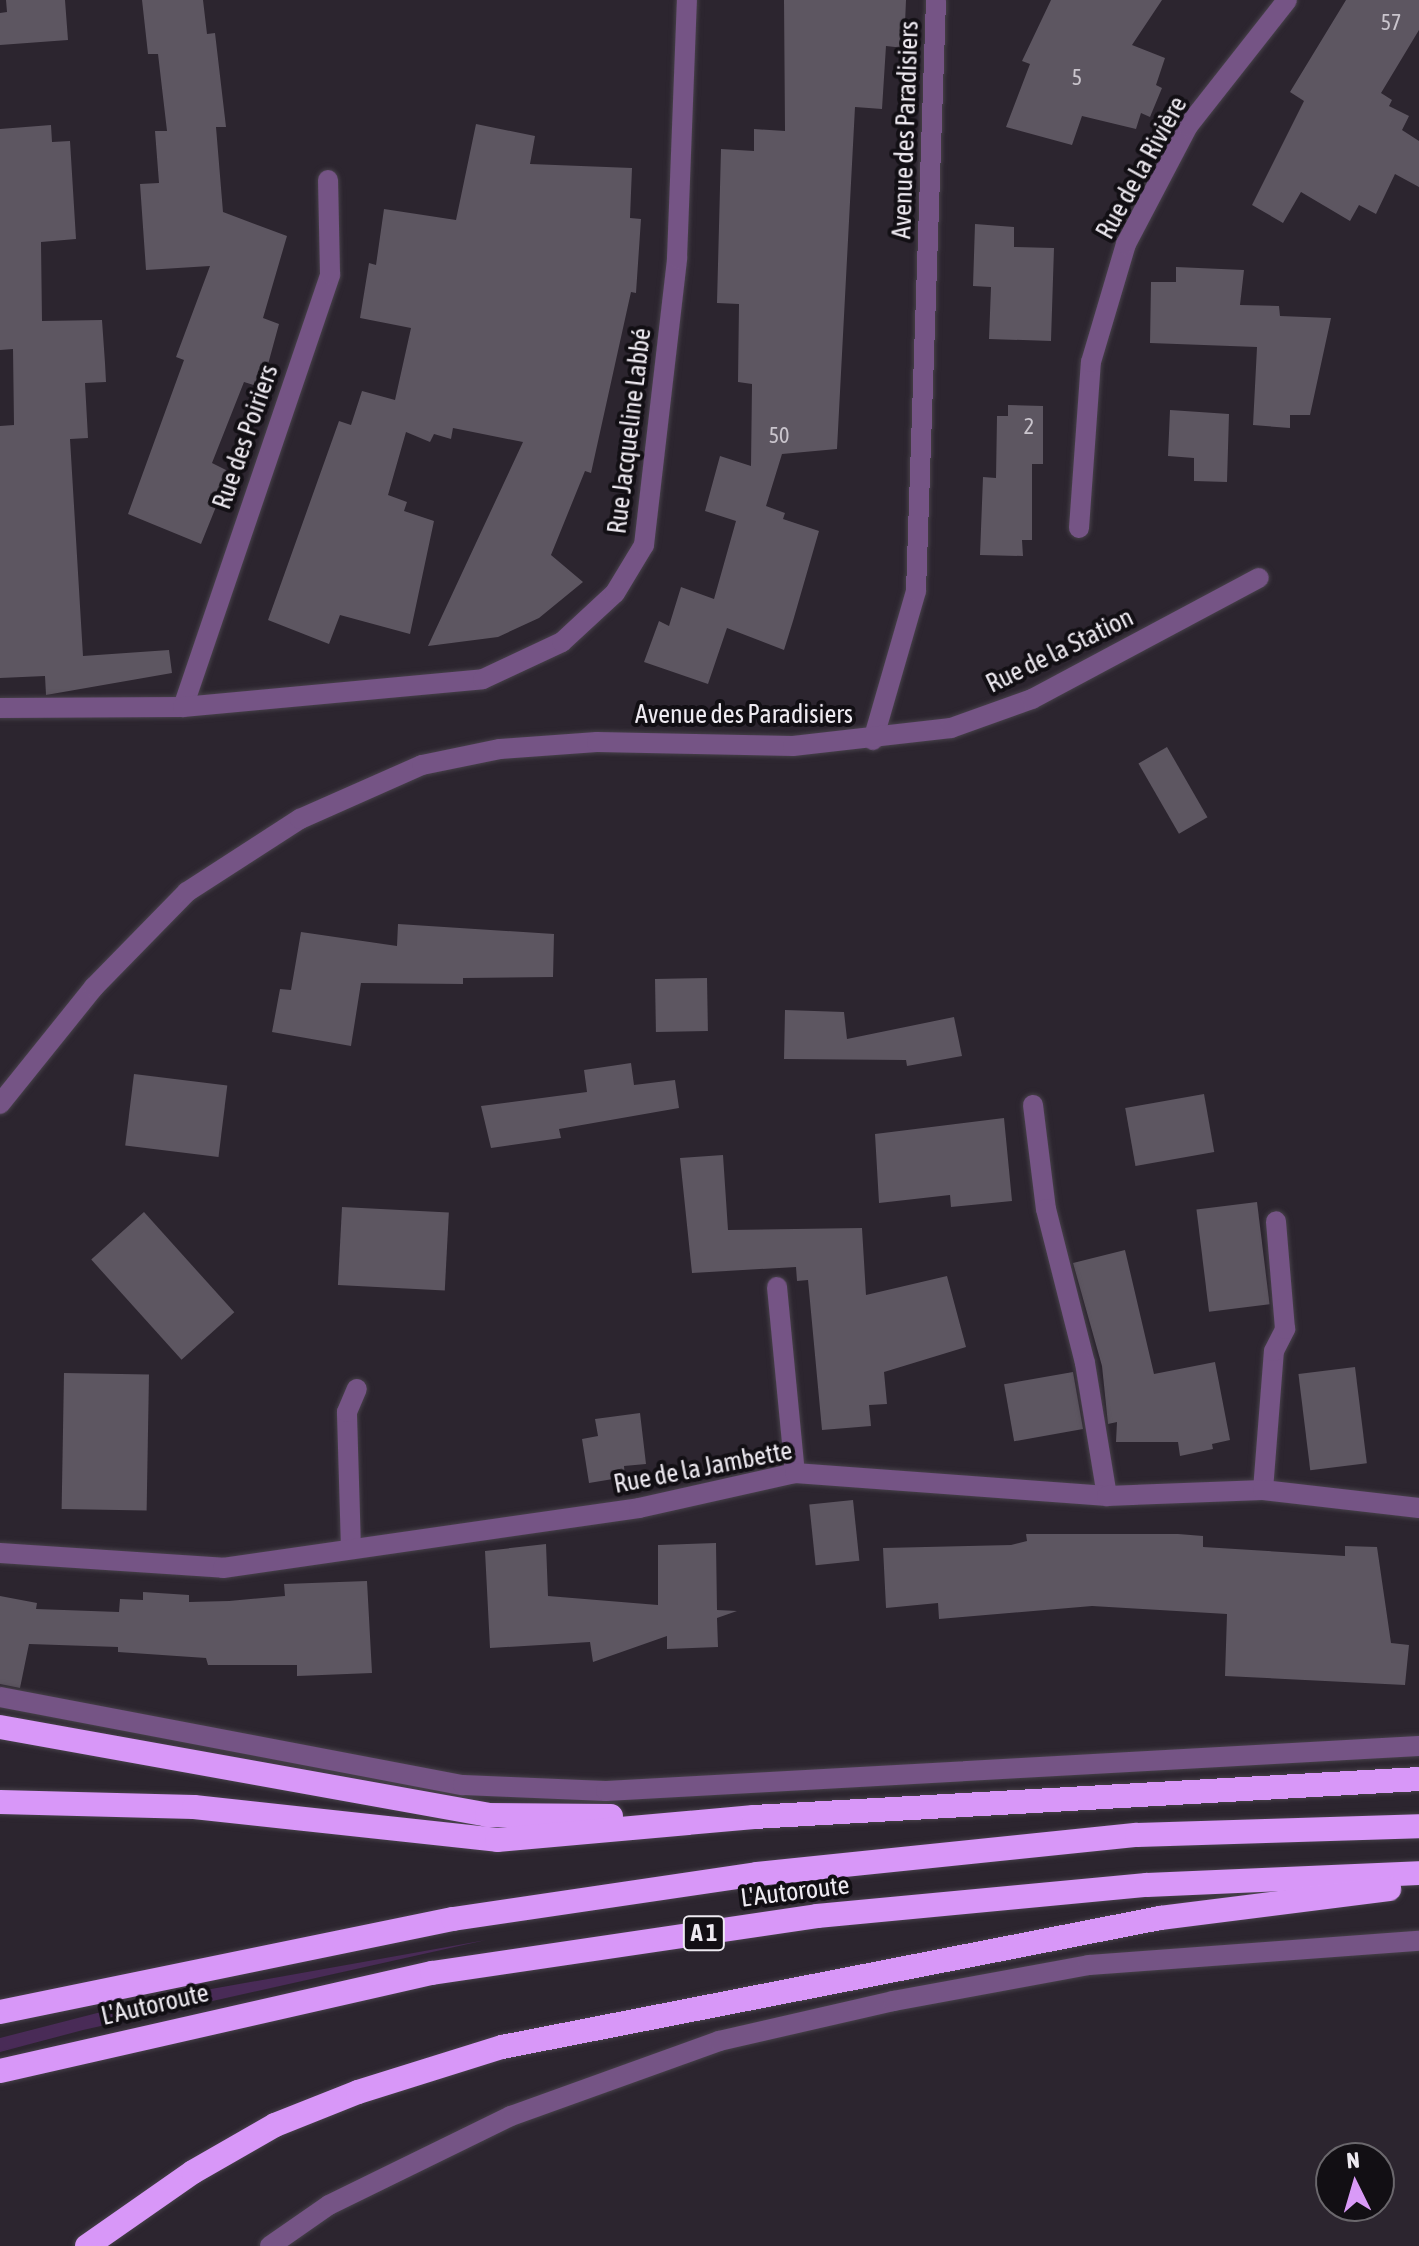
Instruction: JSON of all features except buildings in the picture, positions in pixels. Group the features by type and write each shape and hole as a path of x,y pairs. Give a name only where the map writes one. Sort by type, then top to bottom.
{"highway":[{"path":"0,1727 487,1815 754,1817"},
{"path":"0,1802 194,1807 497,1840 754,1817 1419,1779"},
{"name":"L'Autoroute","path":"0,2012 453,1919 757,1874 1137,1835 1419,1826"},
{"name":"L'Autoroute","path":"0,2071 432,1973 817,1916 1147,1885 1419,1873"},
{"path":"87,2246 193,2172 275,2125 358,2092 502,2047 1160,1918 1419,1885"}],"street":[{"name":"Rue Jacqueline Labbé","path":"0,708 183,707 483,679 562,642 615,593 644,545 677,258 687,0"},
{"name":"Avenue des Paradisiers","path":"0,1104 94,987 187,892 300,819 422,765 500,749 597,742 793,746 873,740 916,591 937,0"},
{"name":"Rue de la Rivière","path":"1079,528 1091,362 1126,244 1188,126 1287,0"},
{"name":"Rue des Poiriers","path":"183,707 330,274 328,180"},
{"name":"Rue de la Station","path":"873,740 951,728 1032,699 1259,578"},
{"path":"1033,1105 1046,1209 1085,1363 1107,1496"},
{"path":"1263,1490 1274,1351 1285,1329 1276,1221"},
{"path":"777,1287 795,1473"},
{"path":"351,1549 347,1412 357,1389"},
{"name":"Rue de la Jambette","path":"0,1553 223,1568 639,1508 795,1473 1107,1496 1263,1490 1419,1508"},
{"path":"0,1697 463,1785 606,1791 1419,1746"},
{"path":"270,2246 329,2205 511,2116 719,2041 893,2001 1089,1965 1419,1941"}],"shaded area":[{"path":"486,1940 83,2030 0,2052 0,2038 144,2001"}]}
